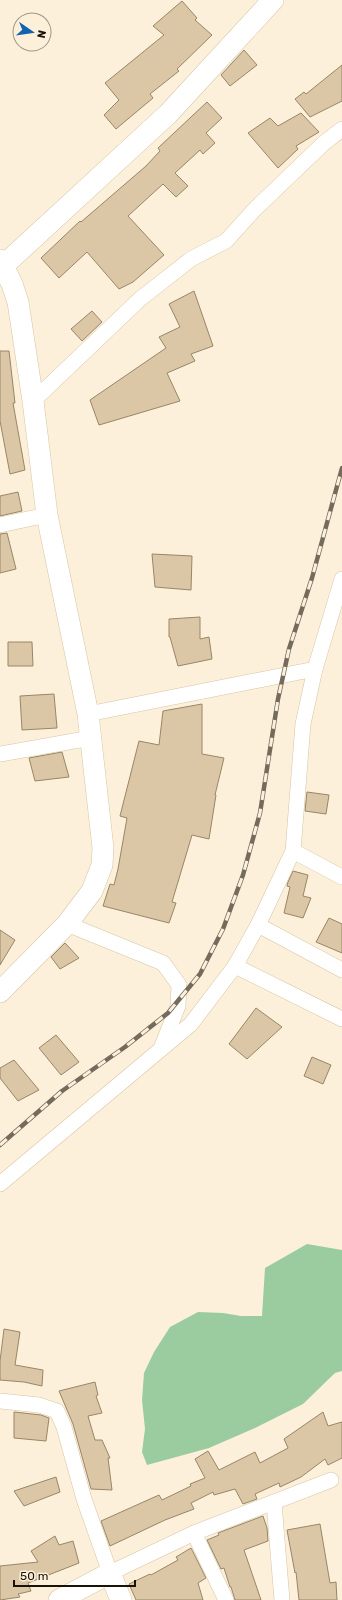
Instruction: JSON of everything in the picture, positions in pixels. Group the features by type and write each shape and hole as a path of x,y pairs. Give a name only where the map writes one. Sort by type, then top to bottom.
{"main road":[{"path":"0,992 67,924 92,891 102,865 103,848 88,714 47,515 33,402 18,302 2,263 168,114 273,0"},
{"path":"59,1600 110,1573 121,1600"}],"street":[{"path":"33,402 140,299 191,259 226,241 255,209 324,143 342,129"},
{"path":"0,525 47,515"},
{"path":"0,1184 191,1024 235,966 258,925 293,851 303,724 315,670 342,579"},
{"path":"88,714 315,670"},
{"path":"0,754 91,738"},
{"path":"293,851 342,877"},
{"path":"67,924 163,963 179,985 178,1006 162,1048"},
{"path":"258,925 342,970"},
{"path":"235,966 342,1019"},
{"path":"0,1401 39,1405 57,1412 64,1427 84,1499 110,1573 194,1533 331,1480"},
{"path":"274,1503 282,1600"},
{"path":"194,1533 226,1600"}],"green space":[{"path":"307,1244 342,1250 342,1371 335,1373 303,1404 255,1428 209,1448 147,1465 142,1452 145,1429 142,1400 144,1373 154,1352 170,1327 198,1312 223,1313 241,1316 262,1316 265,1268"}],"building":[{"path":"182,1 197,18 195,20 212,35 177,69 179,71 150,94 153,98 116,129 104,115 119,100 105,83 164,35 153,26"},
{"path":"244,50 257,65 230,86 221,75"},
{"path":"342,65 342,101 310,117 295,99 304,92 306,94"},
{"path":"207,102 222,118 206,133 215,143 203,154 200,150 175,173 188,186 176,197 163,184 128,216 164,255 133,282 119,289 87,252 59,278 41,258 80,221 81,222 146,166 160,151 158,148"},
{"path":"301,113 319,132 296,146 298,149 278,168 248,133 270,118 278,126"},
{"path":"194,291 213,346 191,354 195,361 167,373 180,401 99,425 90,400 166,348 159,337 180,327 169,304"},
{"path":"92,311 102,322 82,341 71,329"},
{"path":"0,351 9,351 15,403 13,403 25,470 10,474 0,421"},
{"path":"18,492 22,511 0,516 0,496"},
{"path":"7,533 16,569 0,573 0,534"},
{"path":"152,554 192,556 191,590 155,587"},
{"path":"200,617 200,639 209,637 212,659 178,666 169,637 169,619"},
{"path":"8,642 32,642 33,666 8,666"},
{"path":"54,694 57,728 22,730 20,696"},
{"path":"202,704 202,754 224,758 215,795 209,839 192,835 172,902 176,903 169,923 103,906 110,884 114,885 118,869 127,818 120,816 139,741 159,745 163,711"},
{"path":"62,752 69,777 35,781 29,758"},
{"path":"307,792 329,795 326,814 305,811"},
{"path":"293,871 308,875 303,896 311,898 303,918 284,913 290,887 287,886"},
{"path":"329,918 342,924 342,953 316,942"},
{"path":"0,930 15,940 0,965"},
{"path":"65,943 79,958 60,969 51,957"},
{"path":"256,1008 282,1027 247,1059 229,1044"},
{"path":"56,1035 79,1062 61,1075 39,1048"},
{"path":"312,1057 331,1065 323,1084 304,1076"},
{"path":"14,1060 39,1090 18,1101 0,1078 0,1068"},
{"path":"4,1329 20,1332 15,1365 43,1370 42,1386 24,1382 0,1380 0,1361"},
{"path":"95,1382 98,1395 96,1396 102,1413 88,1416 95,1440 102,1440 110,1458 108,1458 112,1490 91,1489 73,1424 59,1391"},
{"path":"14,1412 41,1415 49,1418 46,1441 14,1438"},
{"path":"323,1412 328,1426 342,1422 342,1458 328,1465 325,1459 301,1477 280,1487 279,1483 255,1494 257,1499 243,1504 235,1489 214,1495 213,1492 191,1503 194,1509 165,1520 110,1546 101,1521 159,1495 162,1500 191,1486 190,1484 205,1478 195,1459 208,1451 219,1470 255,1452 260,1463 288,1448 284,1439"},
{"path":"56,1477 60,1492 24,1506 14,1491"},
{"path":"263,1516 267,1528 268,1541 244,1550 261,1600 235,1600 224,1568 221,1569 207,1540 219,1535 218,1533"},
{"path":"320,1524 330,1583 336,1582 337,1600 299,1600 296,1572 295,1573 287,1530"},
{"path":"55,1536 59,1545 73,1541 79,1563 28,1583 31,1591 18,1594 20,1597 0,1600 0,1566 38,1562 31,1551"},
{"path":"191,1548 206,1578 198,1583 203,1600 136,1600 129,1584 150,1574 151,1575 178,1560 176,1557"}],"railway":[{"path":"0,1145 62,1091 125,1047 168,1013 200,974 223,929 243,875 260,813 278,699 289,649 312,578 342,468"}]}
